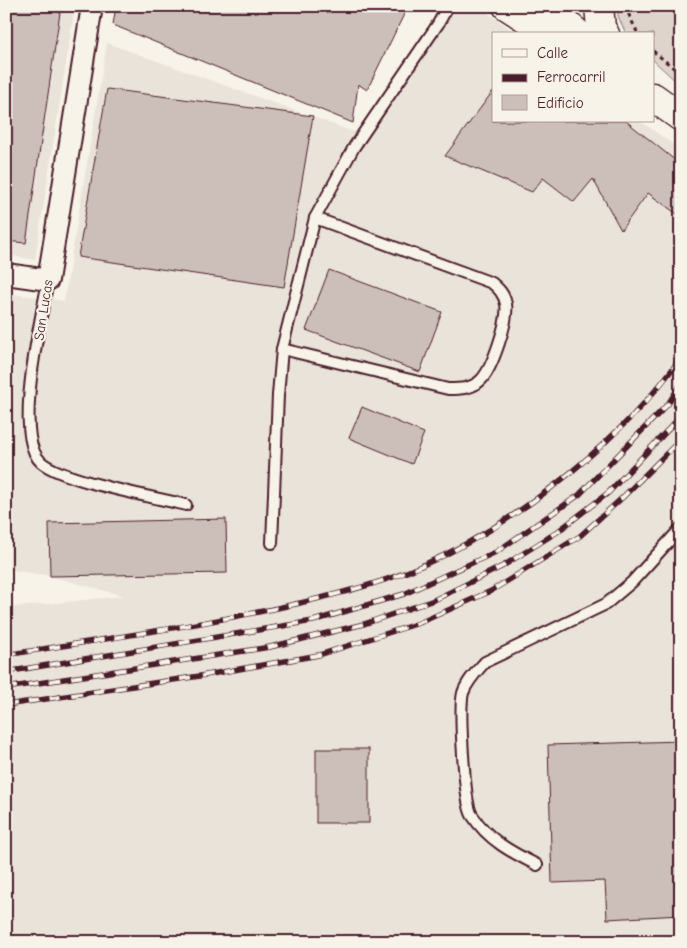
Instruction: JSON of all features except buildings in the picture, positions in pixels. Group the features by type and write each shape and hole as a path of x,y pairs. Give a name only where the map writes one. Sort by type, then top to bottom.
{"main road":[{"path":"507,6 548,32"},
{"path":"545,6 576,32"},
{"path":"599,6 601,28 604,32"},
{"path":"654,98 681,117"}],"street":[{"name":"San Lucas","path":"48,280 92,6"},
{"path":"6,274 48,280"}],"lane":[{"path":"272,543 278,395 282,349 315,218 354,147 438,24 448,6"},
{"path":"282,349 448,389 464,389 480,382 488,371 505,321 506,306 502,291 492,283 315,218"},
{"name":"San Lucas","path":"48,280 28,405 30,438 40,461 59,473 186,505"},
{"path":"537,865 502,847 487,834 471,813 465,771 462,718 463,694 472,677 485,662 606,604 632,582 681,528"}],"path":[{"path":"629,6 629,15 637,32"},
{"path":"654,52 681,74"}],"shaded area":[{"path":"6,6 75,6 35,260 6,255"},
{"path":"458,6 478,6 514,32 492,32 492,122 641,122 681,150 681,942 6,942 6,608 124,596 50,576 6,569 6,293 64,301 107,43 365,136"},
{"path":"618,6 681,6 681,86 654,61 654,32 625,32 618,16"}],"railway":[{"path":"6,655 264,611 362,587 392,578 421,566 461,547 498,525 570,473 630,419 657,389 681,357"},
{"path":"6,672 313,621 404,594 496,552 579,495 668,404 681,384"},
{"path":"6,688 270,647 364,624 434,600 503,566 557,532 608,493 681,416"},
{"path":"6,705 200,676 319,655 419,623 491,591 580,536 622,498 681,439"}]}
